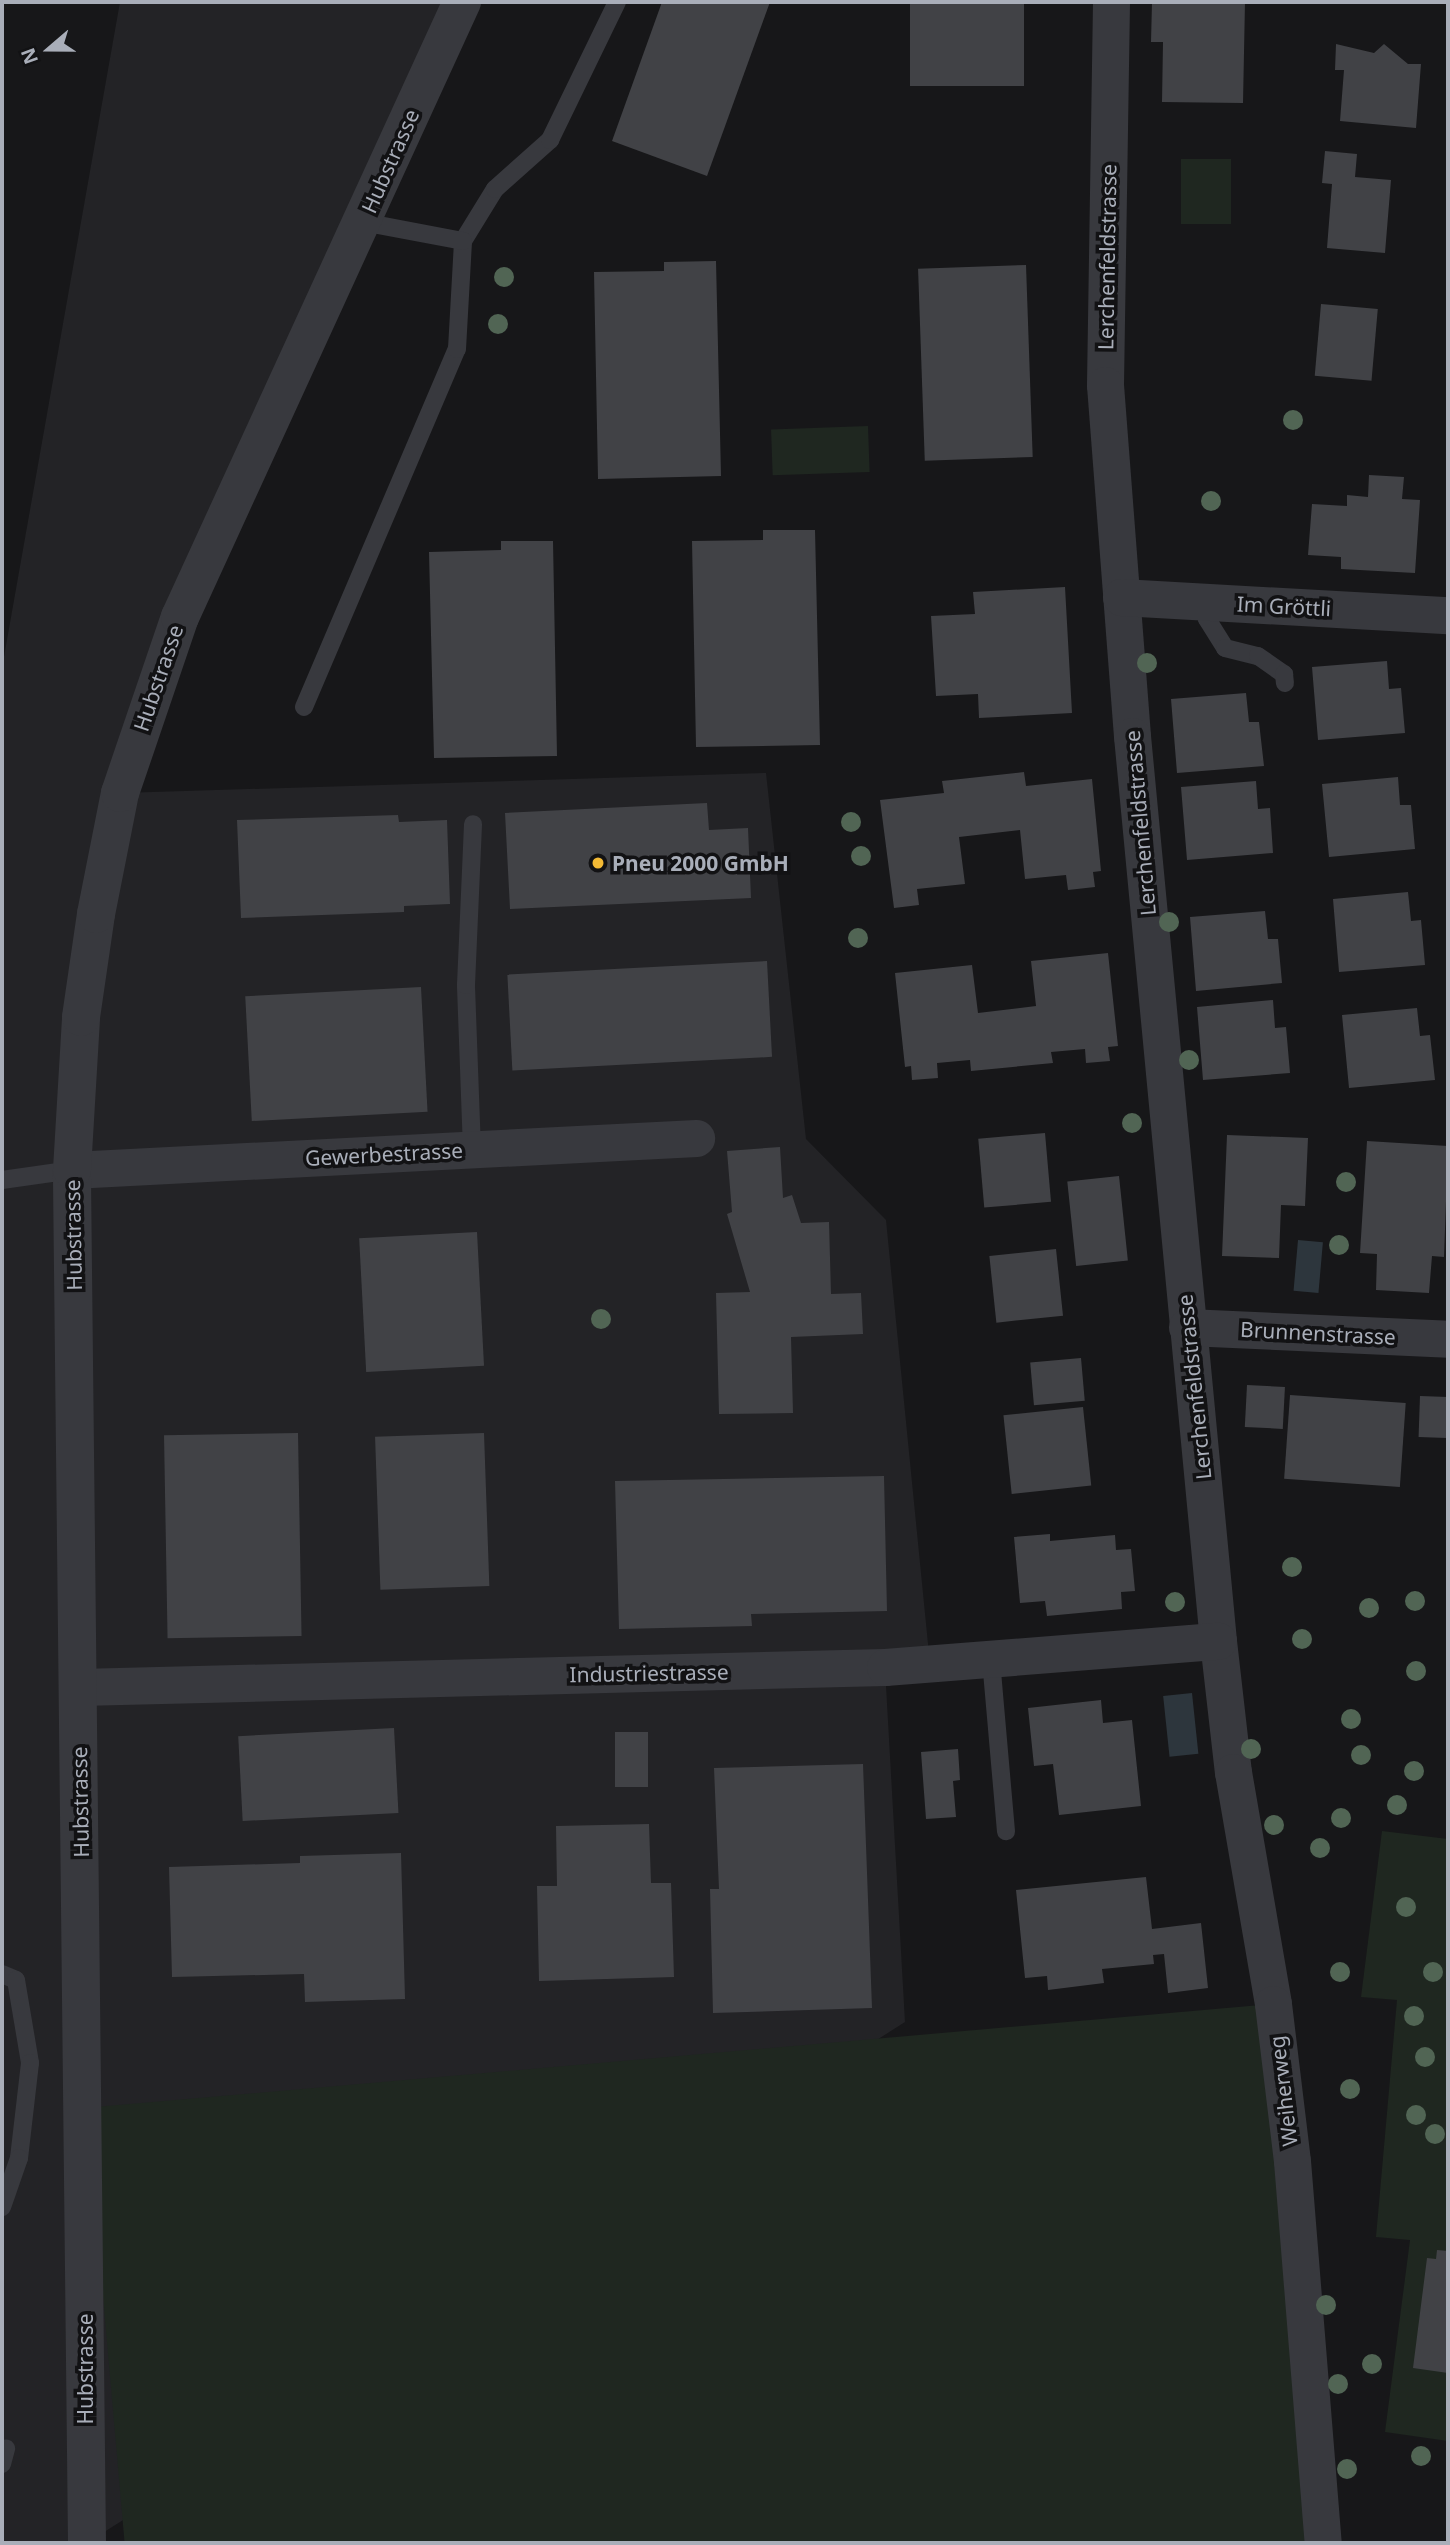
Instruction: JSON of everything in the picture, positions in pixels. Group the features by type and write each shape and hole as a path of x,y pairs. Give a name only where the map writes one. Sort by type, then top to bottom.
{"street":[{"name":"Hubstrasse","path":"87,2543 72,1170 81,1017 96,914 120,793 150,696 220,524 462,2"},
{"name":"Lerchenfeldstrasse","path":"1111,2 1105,385 1121,597 1187,1327 1213,1548 1218,1642"},
{"name":"Im Gröttli","path":"1121,597 1448,615"},
{"name":"Gewerbestrasse","path":"72,1170 696,1138"},
{"name":"Brunnenstrasse","path":"1187,1327 1448,1339"},
{"name":"Industriestrasse","path":"79,1687 885,1667 1218,1642"},
{"name":"Weiherweg","path":"1218,1642 1233,1772 1273,2004 1292,2161 1324,2543"}],"lane":[{"path":"304,707 457,349 463,241 495,189 550,140 617,2"},
{"path":"362,222 463,241"},
{"path":"1208,601 1207,619 1225,648 1258,656 1284,674 1286,683"},
{"path":"472,1150 467,985 473,824"},
{"path":"2,1180 72,1170"},
{"path":"990,1660 1006,1830"},
{"path":"2,1974 16,1980 30,2063 19,2158 2,2207"}],"shaded area":[{"path":"120,2 462,2 121,793 766,773 806,1139 886,1220 930,1664 885,1668 905,2022 87,2543 2,2543 2,668"},
{"path":"1181,159 1231,159 1231,224 1181,224"},
{"path":"868,426 870,472 773,475 771,429"},
{"path":"1298,1240 1323,1242 1318,1293 1294,1291"},
{"path":"1192,1693 1198,1754 1170,1757 1163,1696"},
{"path":"1382,1831 1448,1839 1448,2441 1385,2432 1410,2240 1376,2237 1397,2000 1361,1997"},
{"path":"1273,2004 1320,2543 125,2543 87,2108"}],"building":[{"path":"662,2 770,2 707,176 612,141"},
{"path":"910,2 1024,2 1024,86 910,86"},
{"path":"1152,2 1245,2 1243,103 1162,102 1163,42 1151,42"},
{"path":"1336,44 1374,53 1384,44 1408,64 1421,64 1416,128 1340,121 1344,70 1335,70"},
{"path":"1325,151 1357,154 1355,177 1391,180 1385,253 1327,248 1332,184 1322,183"},
{"path":"716,261 721,476 598,479 594,272 664,271 664,262"},
{"path":"1026,265 1033,457 925,461 918,269"},
{"path":"1321,304 1378,309 1372,381 1315,376"},
{"path":"1369,475 1404,477 1402,499 1420,500 1415,573 1341,569 1341,557 1308,555 1312,504 1347,506 1347,495 1368,497"},
{"path":"763,530 815,530 820,745 696,747 692,541 763,540"},
{"path":"501,541 553,541 557,756 434,758 429,552 501,550"},
{"path":"1065,587 1072,713 979,718 978,694 936,696 931,616 975,614 973,592"},
{"path":"1387,661 1389,689 1401,688 1405,733 1318,740 1312,667"},
{"path":"1246,693 1249,722 1259,722 1264,766 1177,773 1171,699"},
{"path":"1024,772 1026,786 1092,779 1101,871 1093,872 1095,887 1068,890 1066,875 1025,879 1020,830 959,837 965,884 917,889 919,905 894,908 880,800 944,793 942,781"},
{"path":"1398,777 1400,805 1411,805 1415,849 1329,857 1322,784"},
{"path":"1256,781 1258,809 1270,808 1273,853 1187,860 1181,787"},
{"path":"707,803 709,830 748,828 751,898 510,909 505,813"},
{"path":"398,815 399,822 447,820 450,904 404,906 404,912 241,918 237,820"},
{"path":"1408,892 1411,921 1421,920 1425,965 1339,972 1333,899"},
{"path":"1265,911 1268,939 1278,939 1282,983 1196,991 1190,917"},
{"path":"1108,953 1118,1046 1108,1047 1110,1061 1086,1063 1085,1049 1051,1052 1053,1063 971,1071 970,1060 937,1063 938,1078 912,1080 911,1066 905,1067 895,973 972,965 978,1013 1036,1006 1031,961"},
{"path":"767,961 772,1057 512,1070 507,975"},
{"path":"421,987 428,1112 252,1121 245,996"},
{"path":"1273,1000 1275,1028 1286,1027 1290,1073 1203,1080 1197,1007"},
{"path":"1417,1008 1420,1036 1430,1035 1435,1080 1349,1088 1342,1015"},
{"path":"1045,1133 1051,1202 984,1208 978,1139"},
{"path":"1227,1135 1308,1138 1305,1206 1281,1205 1279,1258 1222,1256"},
{"path":"1367,1141 1448,1146 1444,1257 1432,1256 1429,1293 1376,1290 1377,1254 1360,1253"},
{"path":"780,1147 783,1198 792,1195 801,1223 829,1222 831,1294 861,1293 863,1334 791,1337 793,1413 719,1414 716,1293 750,1292 727,1214 732,1212 727,1151"},
{"path":"1119,1176 1128,1261 1076,1266 1067,1181"},
{"path":"477,1232 484,1366 366,1372 359,1238"},
{"path":"1056,1249 1063,1316 996,1323 989,1256"},
{"path":"1081,1358 1085,1401 1034,1405 1030,1362"},
{"path":"1247,1385 1285,1387 1283,1429 1245,1427"},
{"path":"1290,1395 1406,1403 1400,1487 1284,1479"},
{"path":"1420,1396 1448,1397 1447,1438 1419,1437"},
{"path":"1083,1407 1091,1486 1012,1494 1003,1415"},
{"path":"298,1433 302,1636 168,1638 164,1435"},
{"path":"484,1433 489,1586 380,1590 375,1437"},
{"path":"884,1476 887,1611 751,1614 752,1626 619,1629 615,1481"},
{"path":"1050,1534 1050,1541 1115,1535 1116,1550 1131,1549 1135,1591 1121,1592 1122,1609 1047,1616 1045,1601 1020,1603 1014,1537"},
{"path":"1101,1700 1103,1723 1132,1720 1141,1806 1059,1815 1053,1764 1034,1766 1028,1708"},
{"path":"394,1728 398,1813 243,1821 238,1736"},
{"path":"615,1732 648,1732 648,1787 615,1787"},
{"path":"958,1749 960,1780 953,1781 956,1817 926,1819 921,1752"},
{"path":"863,1764 872,2008 713,2013 710,1889 719,1889 714,1768"},
{"path":"649,1824 651,1883 671,1883 674,1977 539,1981 537,1886 557,1886 556,1826"},
{"path":"401,1853 405,1999 305,2002 304,1974 172,1977 169,1867 300,1863 300,1856"},
{"path":"1146,1877 1152,1929 1201,1923 1208,1988 1168,1993 1164,1954 1153,1955 1154,1964 1102,1969 1104,1983 1048,1990 1047,1976 1025,1978 1016,1890"},
{"path":"1437,2250 1448,2251 1448,2373 1413,2368 1427,2258 1436,2259"}],"place":[{"name":"Pneu 2000 GmbH","path":"598,863"}]}
